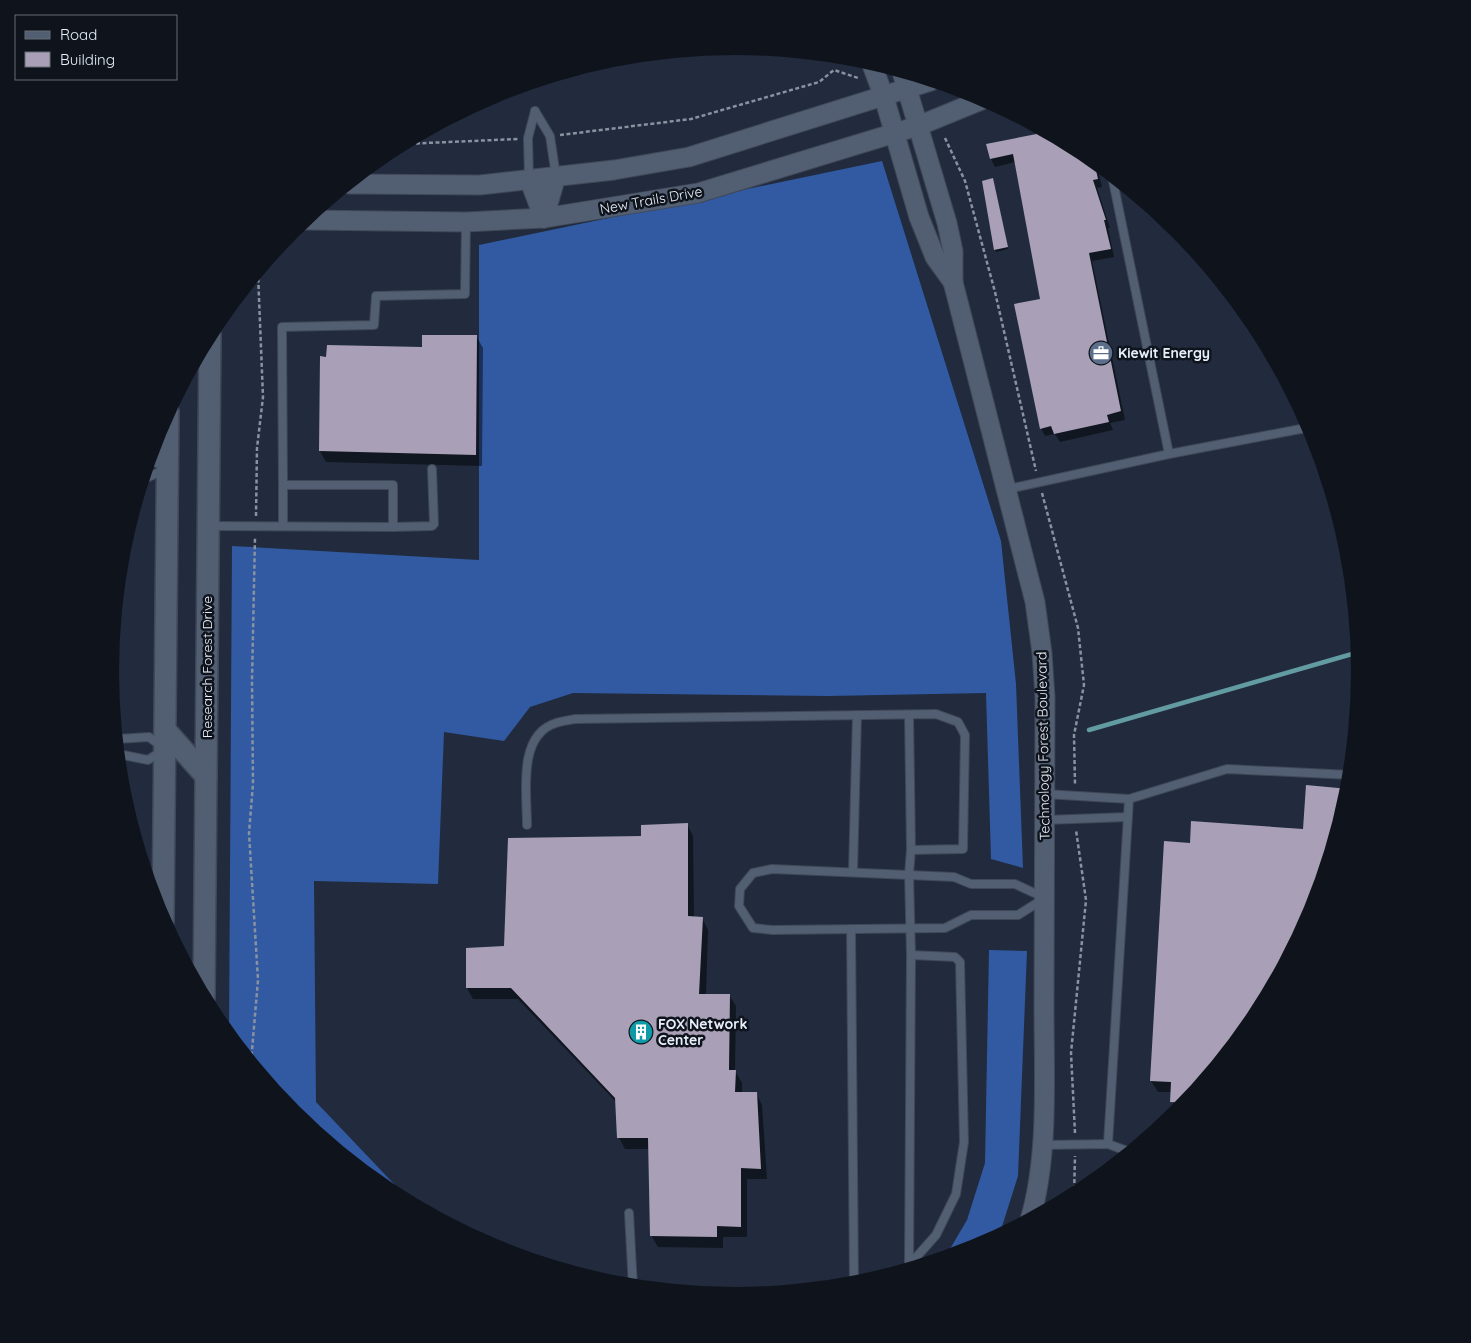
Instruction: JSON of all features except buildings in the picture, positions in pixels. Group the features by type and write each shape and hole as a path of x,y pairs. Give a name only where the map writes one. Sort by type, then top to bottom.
{"main road":[{"name":"Research Forest Drive","path":"204,983 210,350"},
{"path":"161,450 158,464 165,739 163,900"},
{"path":"165,739 206,776"}],"street":[{"name":"Technology Forest Boulevard","path":"874,71 884,97 919,217 935,257 953,282"},
{"name":"Technology Forest Boulevard","path":"905,80 947,223 953,251 953,282 1008,489 1035,602 1042,653 1045,697 1042,1145 1037,1196 1033,1211"},
{"path":"358,184 480,185 614,170 689,157 884,97 905,80"},
{"name":"New Trails Drive","path":"316,220 466,222 544,218 698,193 918,126 974,103"},
{"path":"544,218 556,176"},
{"path":"529,179 544,218"}],"lane":[{"path":"529,179 528,138 535,111 550,136 556,176"},
{"path":"1114,184 1169,454"},
{"path":"283,526 282,327 374,325 376,296 465,294 466,222"},
{"path":"1008,489 1169,454 1302,429"},
{"path":"208,526 393,528 432,526 434,524 432,469"},
{"path":"283,485 393,485 393,528"},
{"path":"907,1263 911,955 909,714"},
{"path":"528,825 527,759 536,736 554,723 575,719 936,714 958,722 965,735 963,848 911,850"},
{"path":"853,872 857,715"},
{"path":"123,739 149,737 165,739"},
{"path":"125,755 148,760 165,739"},
{"path":"1045,794 1129,799 1227,769 1343,775"},
{"path":"1108,1144 1129,799"},
{"path":"1044,820 1128,817"},
{"path":"772,869 954,877 971,884 1015,884 1045,898 1018,916 971,915 945,928 911,929 773,930 753,928 739,906 740,889 753,873 772,869"},
{"path":"851,930 854,1276"},
{"path":"911,955 955,957 960,962 964,1142 956,1194 936,1236 913,1261"},
{"path":"1042,1145 1108,1144 1124,1150"},
{"path":"628,1213 632,1279"}],"path":[{"path":"550,136 692,119 819,82 834,70 860,78 870,70"},
{"path":"418,143 528,138"},
{"path":"252,1054 258,980 249,833 253,784 252,680 257,448 263,397 258,281"}],"shaded area":[{"path":"882,161 1001,541 1016,684 1023,868 991,859 986,693 828,696 573,693 530,707 504,741 444,732 438,884 314,881 316,1102 396,1186 360,1161 300,1107 272,1078 246,1047 229,1023 232,546 479,560 479,245"},
{"path":"989,950 1027,951 1018,1176 1002,1227 950,1249 967,1220 985,1163"}],"waterway":[{"path":"1089,730 1352,654"}],"place":[{"name":"Kiewit Energy","path":"1101,353"},
{"name":"FOX Network Center","path":"641,1032"}]}
